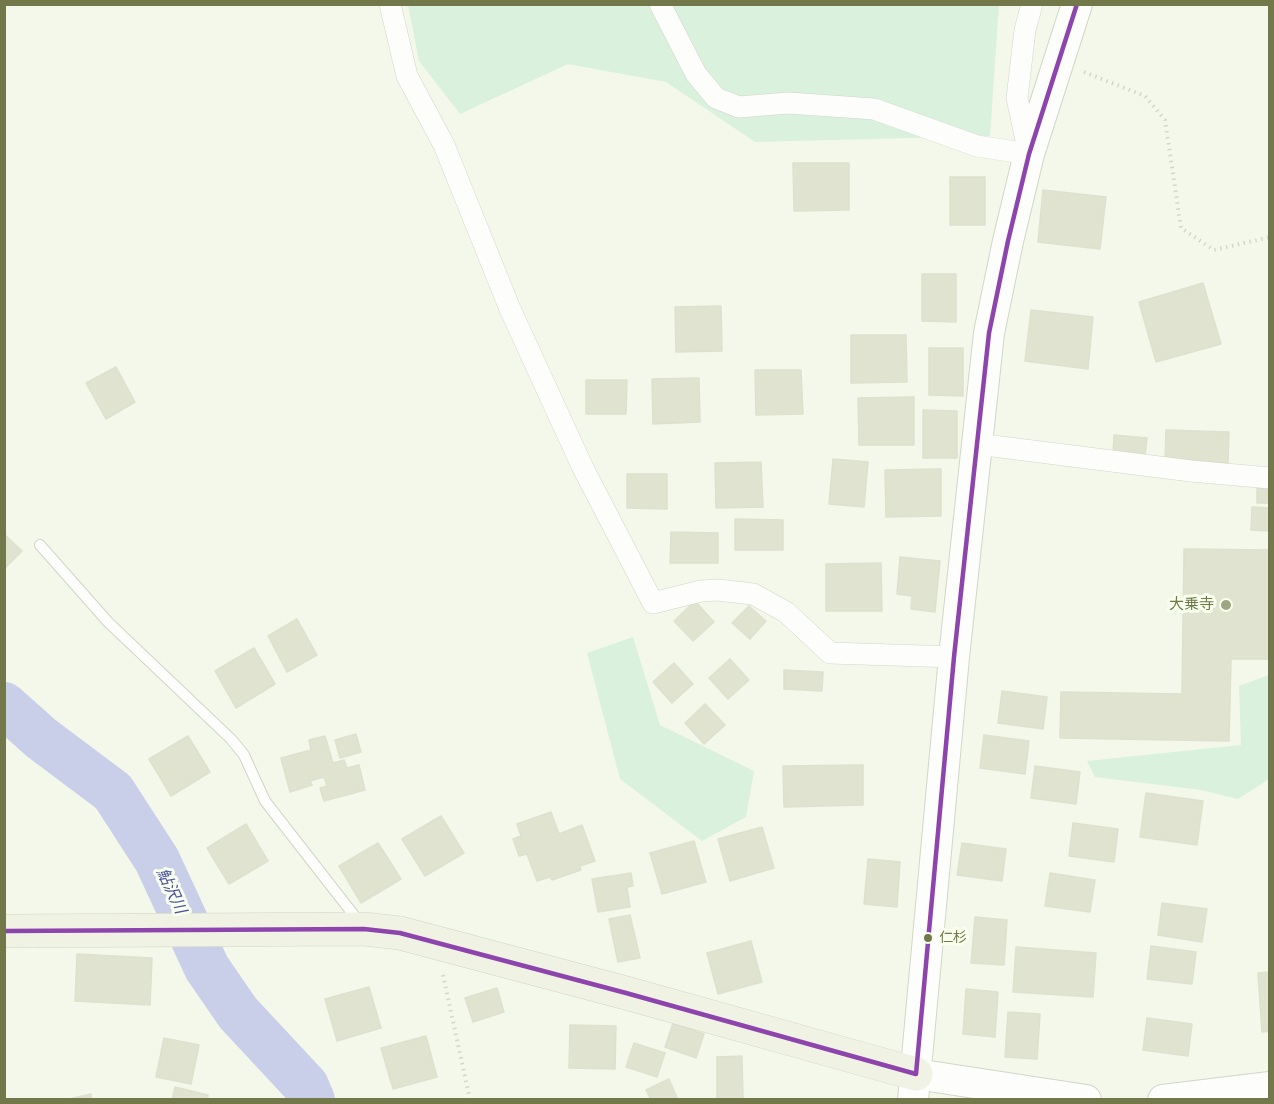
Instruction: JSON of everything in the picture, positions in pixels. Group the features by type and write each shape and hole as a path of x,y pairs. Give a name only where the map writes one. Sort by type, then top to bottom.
{"highway":[{"path":"4,931 364,929 400,933 626,993 915,1087"}],"main road":[{"path":"1077,4 1029,154 989,333 954,657 915,1087 1086,1100"},
{"path":"1163,1100 1269,1087"}],"street":[{"path":"390,4 407,76 444,145 510,309 583,468 653,603 701,591 718,590 753,594 786,612 830,652 954,657"},
{"path":"660,4 696,74 716,98 739,107 788,103 874,109 977,146 1029,154 1017,98 1025,30 1032,4"},
{"path":"977,444 1191,471 1269,478"}],"lane":[{"path":"40,545 108,622 231,739 244,755 265,801 364,929"}],"path":[{"path":"1058,61 1144,96 1165,120 1181,228 1214,250 1269,237"},
{"path":"436,942 470,1100"}],"green space":[{"path":"408,5 999,5 990,136 755,142 666,82 568,64 460,114 419,61"},
{"path":"633,637 660,725 754,771 746,817 702,841 620,779 587,653"},
{"path":"1269,675 1269,779 1238,799 1201,790 1095,777 1087,761 1241,745 1239,686"}],"building":[{"path":"793,163 849,163 849,210 794,211"},
{"path":"950,177 985,177 985,225 950,225"},
{"path":"1043,190 1106,197 1100,249 1038,242"},
{"path":"922,274 956,274 956,322 922,321"},
{"path":"1203,283 1221,344 1156,362 1139,302"},
{"path":"721,306 722,351 676,352 675,307"},
{"path":"1031,310 1093,317 1088,369 1025,361"},
{"path":"851,335 906,335 907,382 851,383"},
{"path":"929,348 963,348 963,396 929,395"},
{"path":"116,367 135,402 106,419 86,383"},
{"path":"755,370 801,370 803,414 756,415"},
{"path":"699,378 700,422 653,424 652,379"},
{"path":"586,380 627,380 626,414 586,414"},
{"path":"914,397 914,445 859,445 858,398"},
{"path":"923,410 957,411 957,458 923,458"},
{"path":"1166,430 1229,432 1228,463 1165,461"},
{"path":"1114,435 1147,438 1145,457 1113,454"},
{"path":"833,459 868,462 864,507 829,504"},
{"path":"761,462 763,507 716,508 715,463"},
{"path":"941,469 941,516 886,517 885,470"},
{"path":"627,474 667,474 667,509 627,508"},
{"path":"1257,488 1270,488 1270,503 1257,503"},
{"path":"1252,507 1270,508 1270,531 1251,530"},
{"path":"735,519 783,520 783,550 735,550"},
{"path":"671,532 718,533 718,563 670,563"},
{"path":"4,534 22,551 4,569"},
{"name":"大乗寺","path":"1184,549 1270,550 1270,659 1231,659 1229,741 1060,738 1061,692 1182,694"},
{"path":"900,557 940,561 935,612 911,609 912,596 897,594"},
{"path":"881,563 882,611 826,611 826,564"},
{"path":"695,601 714,622 693,641 674,621"},
{"path":"749,606 766,621 750,639 732,623"},
{"path":"297,619 317,655 287,672 268,636"},
{"path":"254,648 275,684 236,708 215,671"},
{"path":"730,659 749,680 728,699 709,678"},
{"path":"674,663 693,684 672,703 653,682"},
{"path":"784,670 823,672 822,691 784,689"},
{"path":"1002,691 1047,697 1043,729 998,723"},
{"path":"705,704 725,725 704,744 685,723"},
{"path":"356,734 361,752 340,758 335,740"},
{"path":"984,735 1029,741 1025,774 980,768"},
{"path":"188,736 210,772 171,796 149,759"},
{"path":"325,736 333,763 344,760 347,768 359,765 365,790 324,801 320,788 327,786 324,777 310,781 312,785 290,792 281,758 311,750 309,740"},
{"path":"863,765 863,805 784,807 783,766"},
{"path":"1035,766 1080,772 1076,804 1031,798"},
{"path":"1146,793 1203,801 1197,845 1140,837"},
{"path":"551,812 559,834 582,825 595,861 580,866 581,870 552,880 550,877 537,881 527,854 519,856 513,839 521,836 517,824"},
{"path":"441,816 464,853 425,876 402,839"},
{"path":"1073,823 1118,829 1114,862 1069,856"},
{"path":"246,824 268,861 229,884 207,848"},
{"path":"762,827 774,868 730,881 718,839"},
{"path":"694,841 706,882 662,894 650,853"},
{"path":"378,843 401,879 361,903 339,866"},
{"path":"962,843 1006,849 1002,881 957,875"},
{"path":"868,859 900,862 897,907 864,904"},
{"path":"631,873 633,886 627,887 630,907 598,912 592,879"},
{"path":"1050,873 1095,880 1090,912 1045,906"},
{"path":"1162,903 1207,909 1202,942 1158,935"},
{"path":"630,915 640,958 618,962 609,919"},
{"path":"975,917 1007,920 1004,965 971,963"},
{"path":"751,941 762,982 718,994 707,953"},
{"path":"1151,946 1196,952 1192,984 1147,979"},
{"path":"1016,947 1096,953 1093,997 1013,992"},
{"path":"77,954 152,958 150,1005 75,1001"},
{"path":"1270,972 1270,1031 1262,1032 1258,973"},
{"path":"369,987 381,1028 337,1041 325,999"},
{"path":"497,988 504,1012 473,1022 465,998"},
{"path":"966,989 998,992 995,1037 963,1034"},
{"path":"1008,1012 1040,1014 1037,1059 1005,1057"},
{"path":"1147,1018 1192,1024 1188,1056 1143,1050"},
{"path":"673,1023 704,1034 696,1058 665,1047"},
{"path":"570,1025 616,1026 615,1069 569,1068"},
{"path":"426,1036 437,1077 393,1089 381,1048"},
{"path":"164,1038 199,1045 191,1084 156,1077"},
{"path":"634,1043 665,1053 657,1077 626,1067"},
{"path":"742,1056 743,1100 717,1100 717,1057"},
{"path":"669,1079 678,1100 651,1100 646,1090"},
{"path":"175,1087 208,1095 207,1100 172,1100"},
{"path":"91,1094 91,1100 65,1100"}],"waterway":[{"name":"鮎沢川","path":"4,705 41,738 113,792 157,860 207,968 238,1013 306,1086 312,1100"}],"transit line":[{"path":"4,931 364,929 400,933 916,1074 954,657 989,333 1029,154 1077,4"}],"place":[{"name":"大乗寺","path":"1226,605"},
{"name":"仁杉","path":"928,938"}]}
